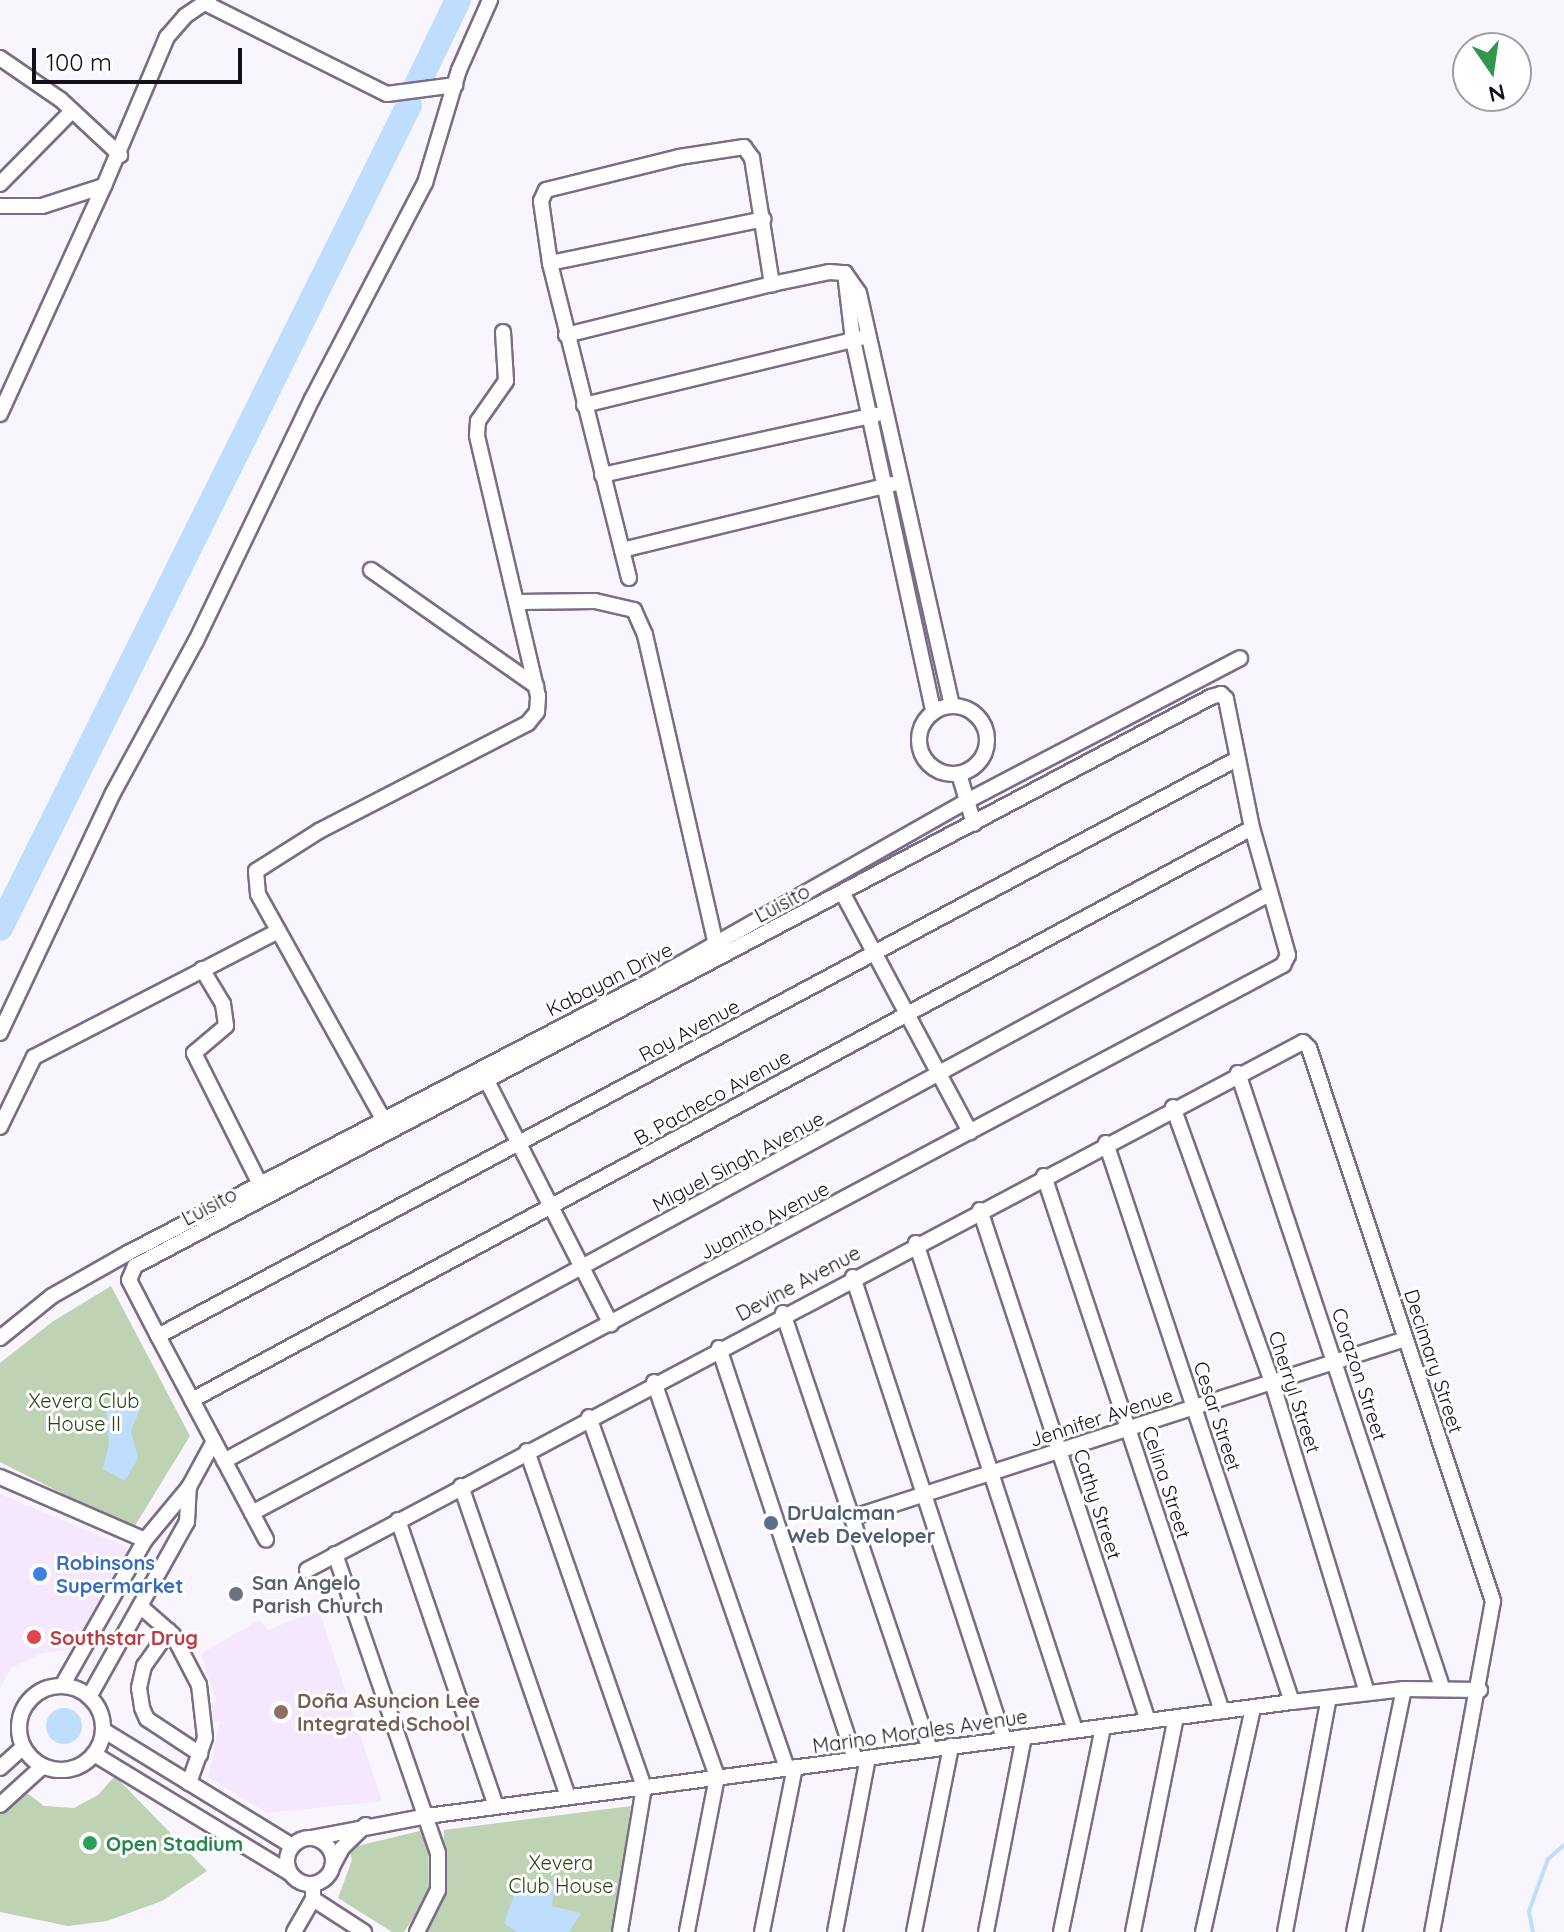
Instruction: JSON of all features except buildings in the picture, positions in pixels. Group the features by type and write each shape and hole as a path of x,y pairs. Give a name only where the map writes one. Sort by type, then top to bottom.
{"street":[{"path":"0,1033 113,793 196,641 312,399 425,183 455,85 490,0"},
{"path":"0,414 120,155 167,37 185,16 208,2 387,94 455,85"},
{"path":"0,58 72,111 120,155"},
{"path":"0,184 72,111"},
{"path":"629,578 550,263 541,201 546,190 679,157 744,147 752,158 772,284"},
{"path":"0,206 42,206 104,186"},
{"path":"550,263 764,219"},
{"path":"566,335 772,284 829,272 845,273"},
{"path":"845,273 859,293 868,337 876,414"},
{"path":"845,273 853,340 894,484 914,537 952,705"},
{"path":"382,1117 278,931 257,888 256,871 263,863 528,723 537,712 536,686 518,602 477,435 478,421 506,381 503,332"},
{"path":"584,405 868,337"},
{"path":"602,475 876,414"},
{"path":"894,484 898,540 933,711"},
{"path":"622,550 894,484"},
{"path":"898,540 914,537"},
{"path":"371,570 536,686"},
{"path":"518,602 595,601 634,610 645,635 716,945"},
{"path":"922,658 940,654"},
{"name":"Kabayan Drive","path":"0,1338 52,1296 382,1117 716,945 967,801 1240,658"},
{"name":"Luisito","path":"158,1336 129,1280 135,1266 1221,694 1252,828 1288,955"},
{"path":"952,705 979,716 987,743 983,757 959,774 937,770 921,753 919,730 933,711 952,705"},
{"name":"Roy Avenue","path":"158,1336 1237,759"},
{"path":"959,774 974,824"},
{"name":"B. Pacheco Avenue","path":"192,1400 552,1208 904,1013 1252,828"},
{"path":"843,894 970,1132"},
{"name":"Miguel Singh Avenue","path":"224,1461 939,1076 1269,894"},
{"path":"0,1127 34,1057 278,931"},
{"name":"Juanito Avenue","path":"252,1513 1278,969 1288,955"},
{"path":"202,969 223,1004 226,1026 194,1053 260,1184"},
{"name":"Devine Avenue","path":"307,1570 783,1313 1238,1073 1299,1043 1309,1048"},
{"name":"Decimary Street","path":"1309,1048 1493,1601 1480,1690 1432,1932"},
{"name":"Corazon Street","path":"1238,1073 1442,1687"},
{"path":"487,1081 611,1324"},
{"name":"Cherryl Street","path":"1173,1107 1272,1382 1367,1693"},
{"name":"Cesar Street","path":"1106,1143 1292,1702"},
{"name":"Celina Street","path":"1044,1176 1222,1711"},
{"name":"Cathy Street","path":"980,1210 1148,1721"},
{"path":"916,1243 988,1474 1075,1730"},
{"path":"853,1277 1004,1740"},
{"path":"783,1313 930,1749"},
{"path":"158,1336 266,1539"},
{"name":"Jennifer Avenue","path":"854,1517 1405,1339"},
{"path":"719,1348 862,1758 835,1932"},
{"path":"654,1382 791,1768 762,1932"},
{"path":"589,1417 717,1777 687,1932"},
{"path":"62,1686 145,1540 189,1487 214,1441"},
{"path":"527,1451 644,1787 620,1932"},
{"path":"0,1477 145,1540"},
{"path":"461,1486 568,1797"},
{"path":"89,1697 187,1522 189,1487"},
{"path":"398,1520 496,1807"},
{"path":"335,1554 427,1816 441,1871 432,1909 417,1932"},
{"path":"140,1606 169,1631 199,1685 205,1713 200,1754 189,1783"},
{"path":"169,1631 144,1666 139,1688 142,1708 147,1719 200,1754"},
{"path":"62,1686 89,1697 100,1712 103,1730 94,1754 71,1769 43,1766 23,1747 19,1725 26,1705 40,1692 62,1686"},
{"name":"Marino Morales Avenue","path":"312,1838 366,1825 427,1816 1292,1702 1404,1689 1442,1687 1480,1690"},
{"path":"1354,1932 1404,1689"},
{"path":"1285,1932 1329,1698"},
{"path":"1203,1932 1253,1708"},
{"path":"1133,1932 1176,1717"},
{"path":"1061,1932 1103,1727"},
{"path":"103,1730 292,1846"},
{"path":"986,1932 1024,1737"},
{"path":"914,1932 951,1746"},
{"path":"0,1768 23,1747"},
{"path":"94,1754 290,1873 364,1932"},
{"path":"0,1805 43,1766"},
{"path":"294,1932 313,1891 342,1848 366,1825"},
{"path":"290,1873 287,1860 292,1846 312,1838 329,1848 332,1867"}],"shaded area":[{"name":"Robinsons Supermarket","path":"0,1494 131,1549 74,1649 42,1653 11,1668 0,1688"},
{"name":"Doña Asuncion Lee Integrated School","path":"319,1610 382,1801 267,1813 208,1777 220,1721 212,1721 209,1704 217,1702 201,1654 259,1620 268,1630"}],"green space":[{"name":"Xevera Club House II","path":"111,1286 190,1436 133,1529 0,1462 0,1363 52,1322"},
{"name":"Open Stadium","path":"115,1776 207,1871 162,1901 107,1921 68,1926 0,1912 0,1814 23,1790 44,1806 74,1808 98,1795"},
{"name":"Xevera Club House","path":"631,1806 614,1932 423,1932 443,1862 444,1830"},
{"path":"428,1829 429,1893 404,1932 392,1932 338,1898 352,1860 349,1848"}],"water":[{"path":"132,1396 140,1409 131,1431 138,1458 125,1481 103,1469 109,1444 106,1410"},
{"path":"64,1708 77,1713 82,1726 77,1739 64,1744 51,1739 46,1726 51,1713"},
{"path":"554,1886 552,1906 581,1913 569,1932 517,1932 504,1923 517,1888"}],"waterway":[{"path":"417,85 458,0"},
{"path":"0,928 409,105"},
{"path":"1533,1932 1529,1911 1548,1859 1564,1845"}],"place":[{"name":"DrUalcman Web Developer","path":"771,1523"},
{"name":"Robinsons Supermarket","path":"40,1574"},
{"name":"San Angelo Parish Church","path":"236,1594"},
{"name":"Southstar Drug","path":"34,1637"},
{"name":"Doña Asuncion Lee Integrated School","path":"281,1712"},
{"name":"Open Stadium","path":"90,1843"}]}
